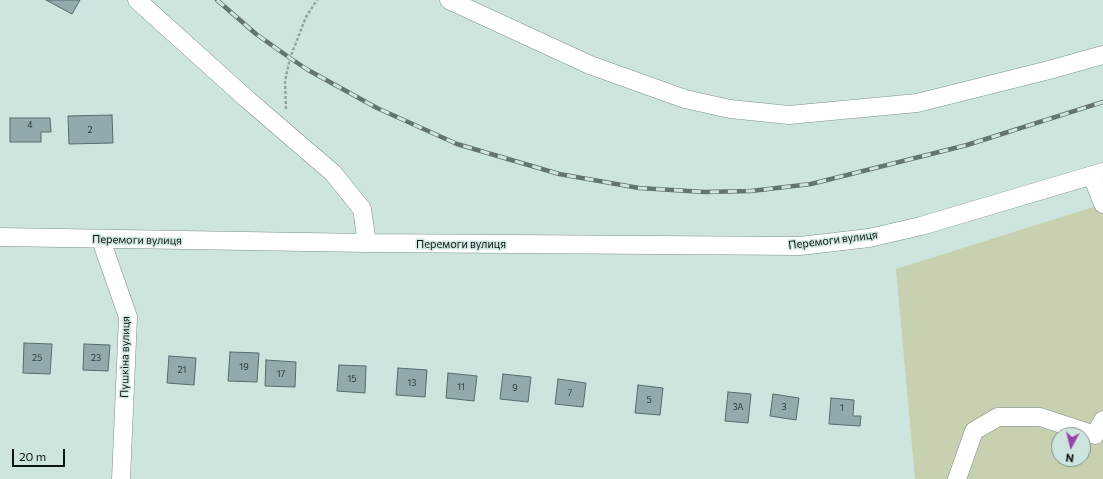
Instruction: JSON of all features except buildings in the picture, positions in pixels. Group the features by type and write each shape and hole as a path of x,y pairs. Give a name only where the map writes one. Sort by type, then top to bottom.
{"street":[{"path":"137,0 248,100 333,173 362,209 367,243"},
{"path":"449,0 590,65 684,99 730,109 789,115 917,103 1103,55"},
{"path":"1097,174 1103,204"},
{"name":"Перемоги вулиця","path":"0,237 100,240 800,246 869,238 921,226 1097,174"},
{"name":"Пушкіна вулиця","path":"100,240 128,317 121,479"},
{"path":"957,479 974,431 998,417 1040,417 1095,434 1103,420"}],"path":[{"path":"286,110 285,82 290,58 306,17 317,0"}],"green space":[{"path":"1103,204 1103,479 915,479 896,269"}],"railway":[{"path":"217,0 256,34 308,70 377,108 457,144 559,174 639,188 705,192 751,191 811,184 967,145 1103,102"}]}
